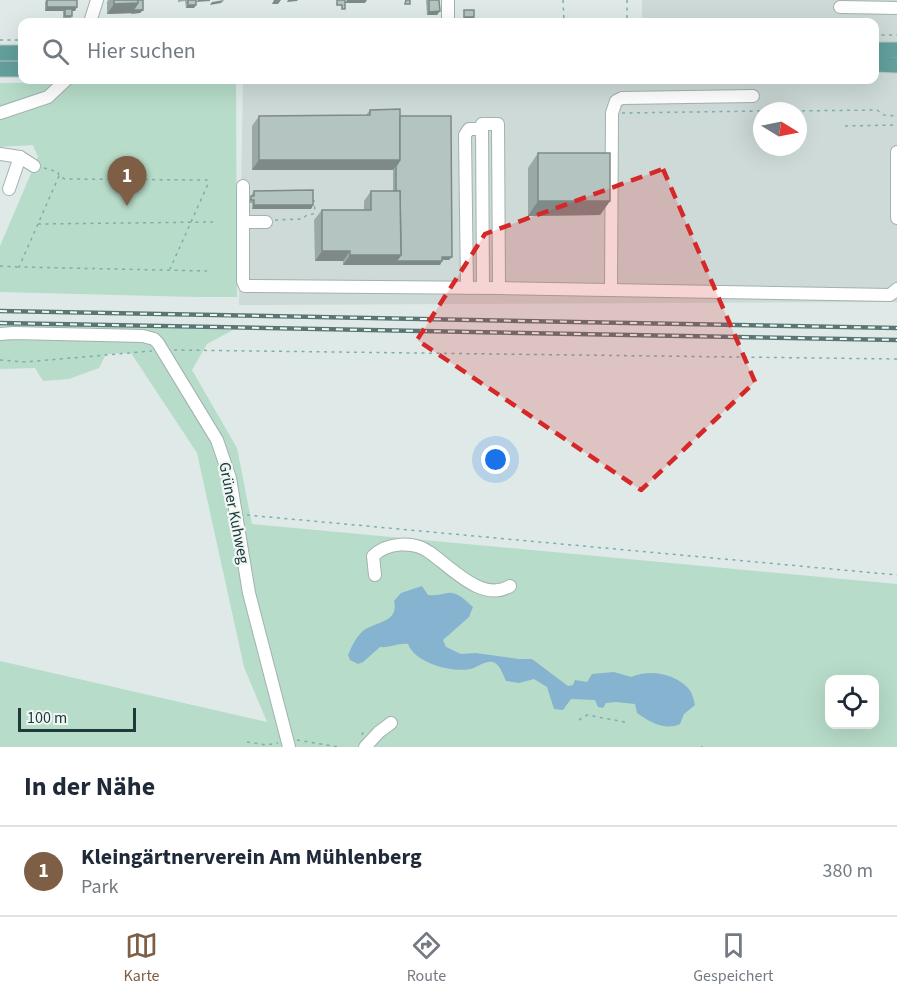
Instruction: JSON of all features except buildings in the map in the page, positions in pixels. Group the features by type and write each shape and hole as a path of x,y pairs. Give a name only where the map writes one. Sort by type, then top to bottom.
{"main road":[{"path":"879,50 897,50"},
{"path":"0,52 18,52"},
{"path":"879,64 897,65"},
{"path":"0,69 18,69"}],"street":[{"path":"448,0 448,18"},
{"path":"840,7 897,8"},
{"path":"0,113 48,97 62,84"},
{"path":"611,290 612,113 616,101 622,98 753,96"},
{"path":"483,288 482,124 498,124 499,288"},
{"path":"467,288 465,135 469,129 482,129"},
{"path":"897,152 897,218"},
{"path":"0,154 21,157 34,166"},
{"path":"9,189 21,157"},
{"path":"243,186 243,281 245,286 890,295 897,290"},
{"path":"243,222 266,222"},
{"name":"Grüner Kuhweg","path":"0,334 143,336 154,339 162,350 217,440 230,478 249,593 288,743"},
{"path":"375,575 373,556 380,549 390,545 405,545 430,552 442,563 484,589 500,592 510,586"},
{"path":"365,747 391,723"}],"path":[{"path":"563,0 564,18"},
{"path":"627,0 627,18"},
{"path":"879,35 897,35"},
{"path":"0,40 18,40"},
{"path":"807,111 877,110 884,115 897,116"},
{"path":"612,113 753,111"},
{"path":"845,126 897,125"},
{"path":"34,166 58,172 59,176 66,178 204,178 207,180 208,184 170,271"},
{"path":"19,267 59,176"},
{"path":"266,222 268,220 302,219 307,214 313,214 315,212 314,200"},
{"path":"37,224 213,222"},
{"path":"0,266 207,272"},
{"path":"0,360 25,362 162,350 897,359"},
{"path":"237,514 897,575"},
{"path":"579,720 587,715 625,722"},
{"path":"247,742 267,745 288,743 338,747"}],"highlighted area":[{"path":"663,169 755,382 641,490 417,340 485,234"}],"shaded area":[{"path":"642,0 897,0 897,302 239,305 243,84 879,84 879,18 642,18"}],"green space":[{"path":"0,83 236,84 237,297 0,292 0,246 38,157 33,145 0,147"},
{"path":"0,324 233,330 207,344 192,370 237,448 252,524 897,584 897,747 0,747 0,661 267,722 244,667 197,453 131,353 106,354 99,368 69,379 43,381 35,368 0,369"}],"water":[{"path":"422,586 428,595 455,594 473,607 469,617 443,640 446,647 461,654 476,653 532,659 568,686 573,685 575,680 587,682 592,674 614,672 631,677 646,673 661,674 676,679 688,688 695,705 684,714 680,724 663,726 637,713 635,704 606,703 603,708 598,707 595,700 571,699 563,710 554,709 547,687 534,679 519,683 506,681 499,667 493,662 462,670 444,668 418,656 408,644 380,647 358,664 350,660 348,655 360,634 389,619 395,609 394,601 401,593"}],"railway":[{"path":"0,311 897,328"},
{"path":"0,323 897,340"}],"place":[{"name":"Kleingärtnerverein Am Mühlenberg","path":"127,206"}]}
